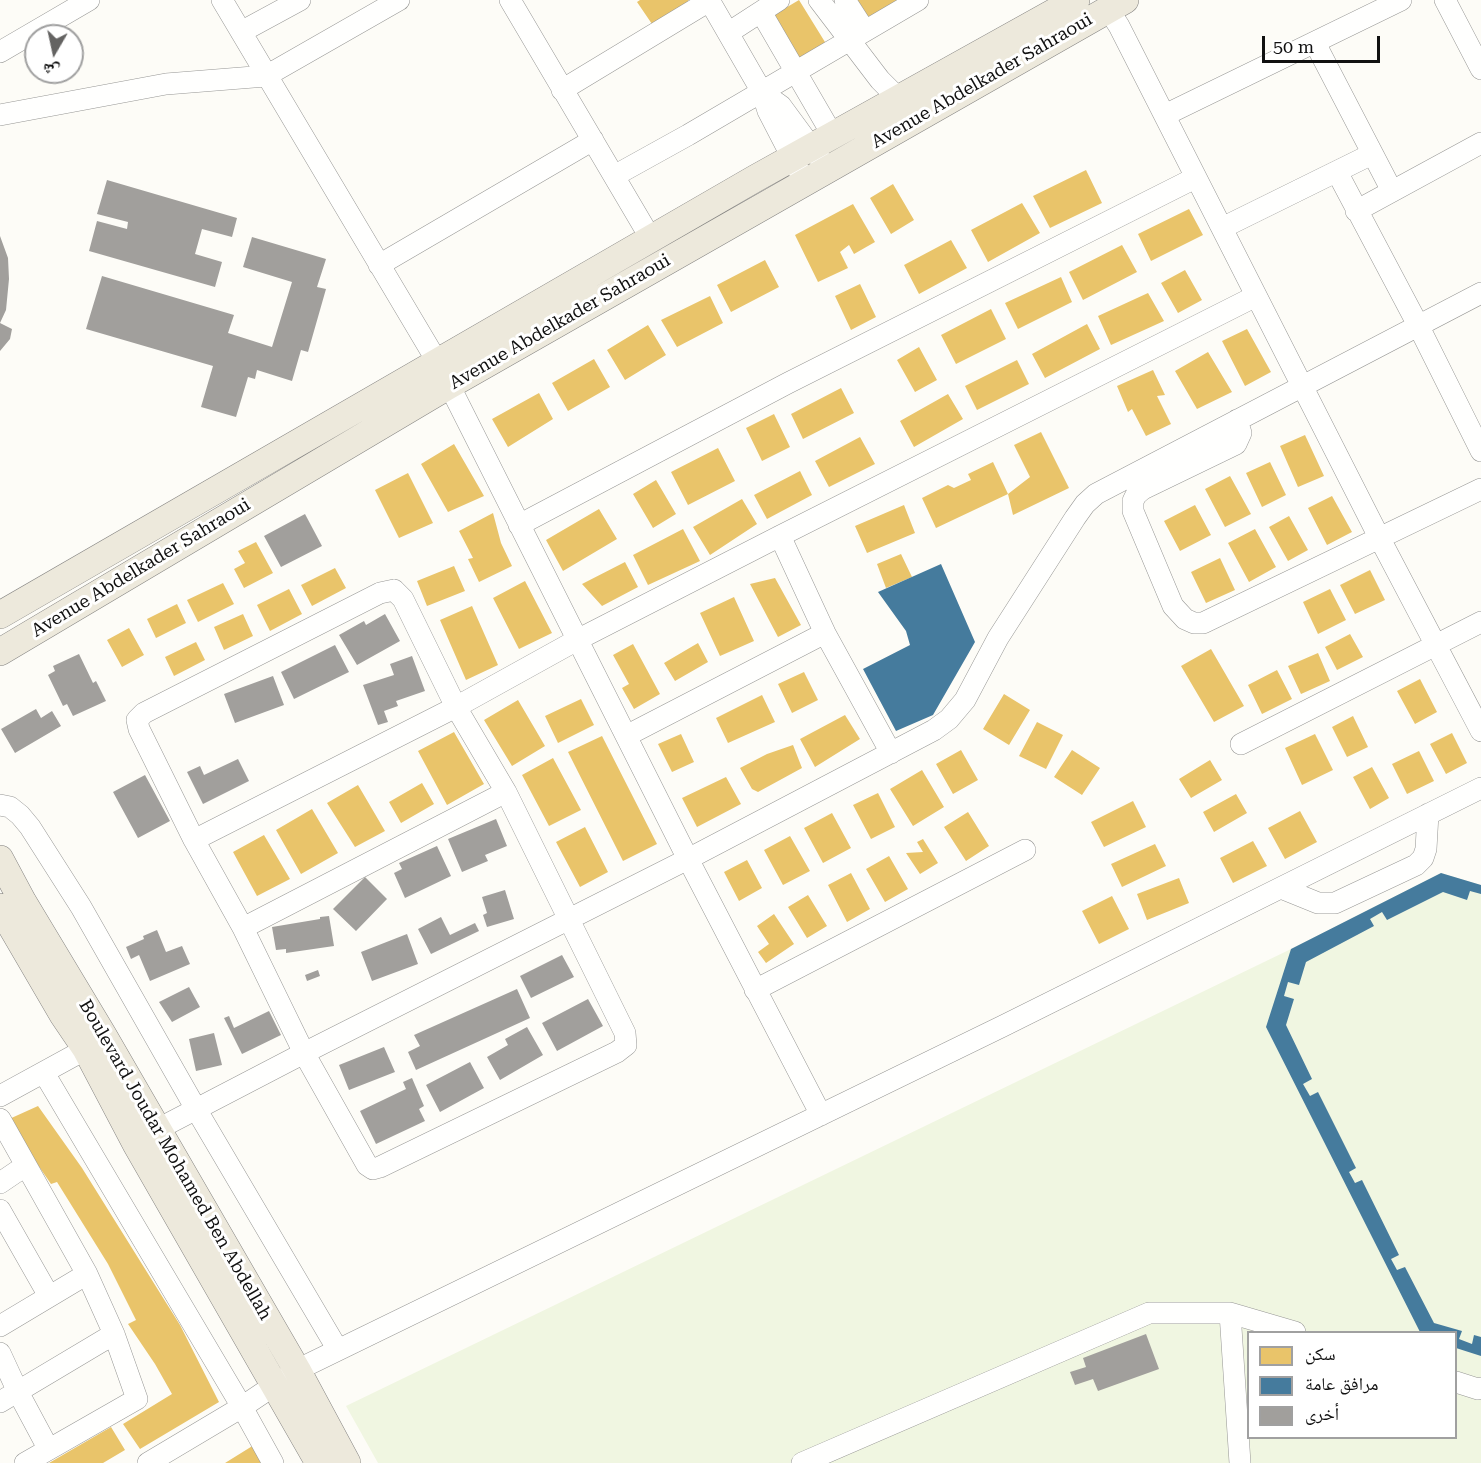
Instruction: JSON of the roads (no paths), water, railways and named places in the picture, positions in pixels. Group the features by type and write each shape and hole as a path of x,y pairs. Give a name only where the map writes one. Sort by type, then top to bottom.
{"main road":[{"name":"Avenue Abdelkader Sahraoui","path":"0,652 443,374 651,239 1070,1"},
{"name":"Avenue Abdelkader Sahraoui","path":"0,615 443,374 817,176 1116,5"},
{"name":"Boulevard Joudar Mohamed Ben Abdellah","path":"0,859 23,902 158,1129 286,1377 319,1463"},
{"name":"Boulevard Joudar Mohamed Ben Abdellah","path":"0,907 63,1015 86,1049 136,1144 286,1377 347,1463"}],"street":[{"path":"0,52 89,0"},
{"path":"222,0 443,374 688,859 821,1115"},
{"path":"241,32 300,0"},
{"path":"0,115 166,84 266,76 399,0"},
{"path":"510,0 651,239"},
{"path":"728,33 779,0"},
{"path":"819,0 858,36"},
{"path":"845,0 858,36 880,80 899,99"},
{"path":"614,176 918,0"},
{"path":"1165,116 1401,0"},
{"path":"1446,0 1481,69"},
{"path":"562,90 709,1 762,92 781,106 813,147"},
{"path":"1116,5 1119,26 1195,178 1481,731"},
{"path":"761,12 796,72 813,147 817,176"},
{"path":"1315,43 1392,191"},
{"path":"380,265 593,140"},
{"path":"1356,211 1481,143"},
{"path":"1222,228 1372,154"},
{"path":"1337,172 1478,440"},
{"path":"519,525 797,379 1195,178"},
{"path":"158,1129 688,859 891,753 949,719 965,700 998,638 1085,504 1096,494 1481,293"},
{"path":"194,840 456,707 577,640 780,536 1256,296"},
{"path":"1237,420 1241,433 1236,444 1143,489 1133,501 1133,511 1173,606 1185,619 1194,623 1203,623 1481,489"},
{"path":"780,536 825,633 891,753"},
{"path":"394,590 403,599 456,707 506,792 625,1033 626,1045 617,1052 373,1169 367,1165 304,1053 243,928 194,840 139,729 137,720 144,713 380,593 394,590"},
{"path":"1241,744 1481,622"},
{"path":"626,736 825,633"},
{"path":"148,1463 242,1407 286,1377 338,1350 821,1115 1481,788"},
{"path":"243,928 506,792"},
{"path":"0,805 10,807 30,827 81,907 196,1109 338,1350"},
{"path":"1281,888 1318,903 1335,903 1416,865 1423,858 1426,849 1428,814"},
{"path":"755,990 1025,850"},
{"path":"0,1096 86,1049"},
{"path":"44,1073 273,1463"},
{"path":"0,1119 87,1274 114,1334 137,1399 25,1463"},
{"path":"0,1183 25,1166"},
{"path":"0,1210 49,1296"},
{"path":"0,1326 87,1274"},
{"path":"802,1463 1149,1313 1230,1313 1292,1331"},
{"path":"1230,1313 1240,1463"},
{"path":"9,1397 114,1334"},
{"path":"0,1353 9,1397 48,1448"},
{"path":"1457,1383 1481,1388"}]}
